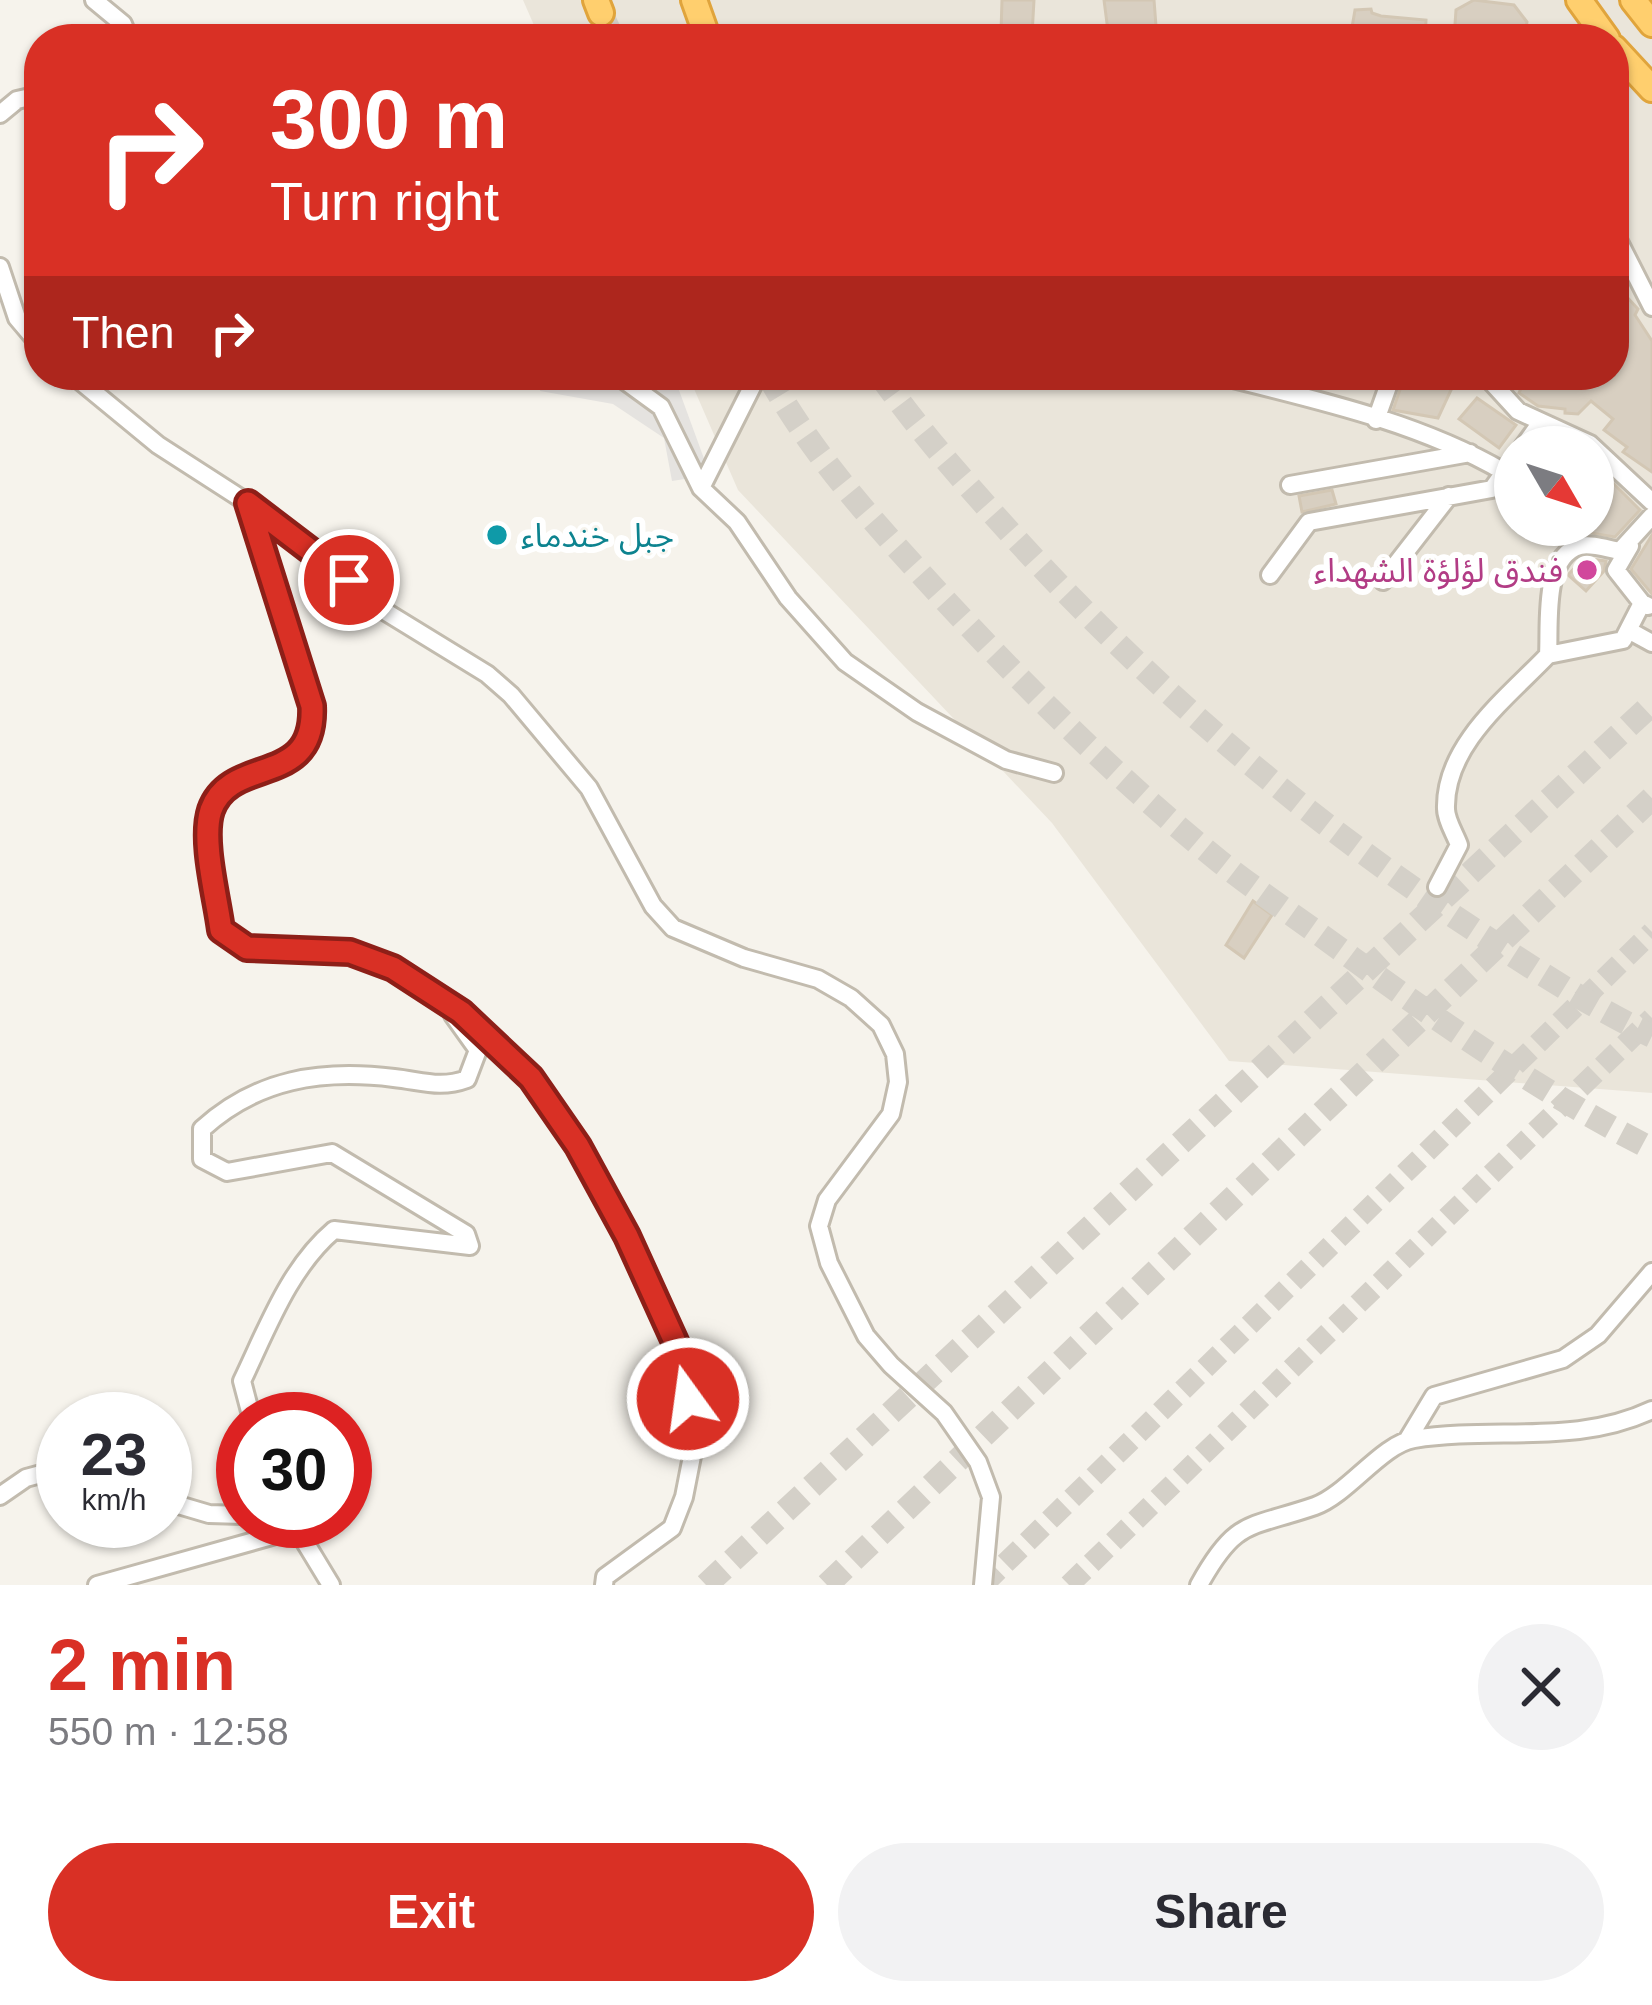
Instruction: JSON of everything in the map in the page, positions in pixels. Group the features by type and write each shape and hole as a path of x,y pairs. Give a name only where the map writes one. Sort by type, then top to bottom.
{"highway":[{"path":"1633,0 1652,24"},
{"path":"1629,64 1652,89"}],"street":[{"path":"94,0 118,24"},
{"path":"1629,262 1652,307"},
{"path":"0,267 24,326"},
{"path":"91,390 158,445 248,503 386,612 487,674 511,695 589,788 653,906 673,928 744,958 818,980 851,998 881,1025 895,1054 898,1082 890,1114 826,1200 819,1226 829,1263 866,1336 944,1413 978,1462 991,1496 992,1519 983,1585"},
{"path":"638,390 661,407 700,488 737,522 788,598 845,662 917,712 1006,760 1054,773"},
{"path":"700,488 750,390"},
{"path":"1276,390 1494,460"},
{"path":"1296,395 1298,390"},
{"path":"1376,420 1387,390"},
{"path":"1501,390 1518,411 1591,444 1652,502"},
{"path":"1538,426 1541,422"},
{"path":"1290,485 1471,453"},
{"path":"1270,575 1310,522 1494,486"},
{"path":"1383,581 1449,496"},
{"path":"248,503 312,706 313,730 303,749 287,762 228,787 212,806 208,831 221,930 247,948 350,952 393,968 461,1012 531,1078 578,1146 627,1236 682,1357 695,1441 684,1497 672,1528 605,1577 604,1585"},
{"path":"1437,886 1459,844 1446,812 1454,762 1548,655 1623,640 1647,605 1616,570 1652,516"},
{"path":"1548,655 1548,602 1555,575 1569,552 1583,544 1619,550 1633,541"},
{"path":"1630,631 1652,644"},
{"path":"245,1392 242,1381 288,1286 316,1245 334,1230 470,1246 466,1234 332,1153 227,1172 202,1159 202,1129 228,1105 274,1086 328,1073 444,1087 467,1079 478,1050 442,999"},
{"path":"1198,1585 1220,1547 1238,1531 1320,1504 1408,1439 1434,1396 1563,1359 1598,1335 1652,1272"},
{"path":"1408,1439 1589,1431 1652,1410"},
{"path":"0,1496 36,1475"},
{"path":"97,1585 219,1548"},
{"path":"309,1548 331,1585"}],"shaded area":[{"path":"523,0 1652,0 1652,1093 1229,1061 1052,823 738,490 695,390 1629,390 1629,24 533,24"},
{"path":"679,390 710,475 672,481 664,438 613,404 540,391"}],"building":[{"path":"1002,0 1034,0 1033,24 1001,24"},
{"path":"1104,0 1154,0 1156,24 1107,24"},
{"path":"1474,0 1514,5 1527,24 1455,24 1456,10"},
{"path":"1371,9 1381,16 1426,20 1426,24 1353,24 1355,10"},
{"path":"1629,299 1652,341 1652,472 1623,452 1627,447 1614,437 1614,426 1607,426 1613,419 1591,401 1578,414 1538,406 1520,390 1629,390"},
{"path":"1400,390 1451,390 1438,418 1393,410"},
{"path":"1477,398 1516,425 1494,426 1494,444 1459,419"},
{"path":"1614,484 1640,510 1614,537"},
{"path":"1332,490 1336,504 1302,512 1299,496"},
{"path":"1652,535 1652,594 1631,569"},
{"name":"فندق لؤلؤة الشهداء","path":"1584,558 1606,561 1604,571 1586,591 1568,575"},
{"path":"1253,901 1272,915 1244,958 1226,945"}],"tunnel":[{"path":"601,13 606,24"},
{"path":"777,390 826,463 894,544 1076,734 1182,831 1424,1010 1536,1083 1652,1149"},
{"path":"891,390 961,478 1065,591 1227,744 1402,881 1556,983 1652,1036"},
{"path":"706,1585 1652,704"},
{"path":"827,1585 1652,798"},
{"path":"983,1585 1652,932"},
{"path":"1069,1585 1652,1018"}],"place":[{"name":"جبل خندماء","path":"497,535"},
{"name":"فندق لؤلؤة الشهداء","path":"1587,570"}],"route":[{"path":"349,580 248,503 312,706 313,730 303,749 287,762 228,787 212,806 208,831 221,930 247,948 350,952 393,968 461,1012 531,1078 578,1146 627,1236 682,1357 688,1399"}]}
